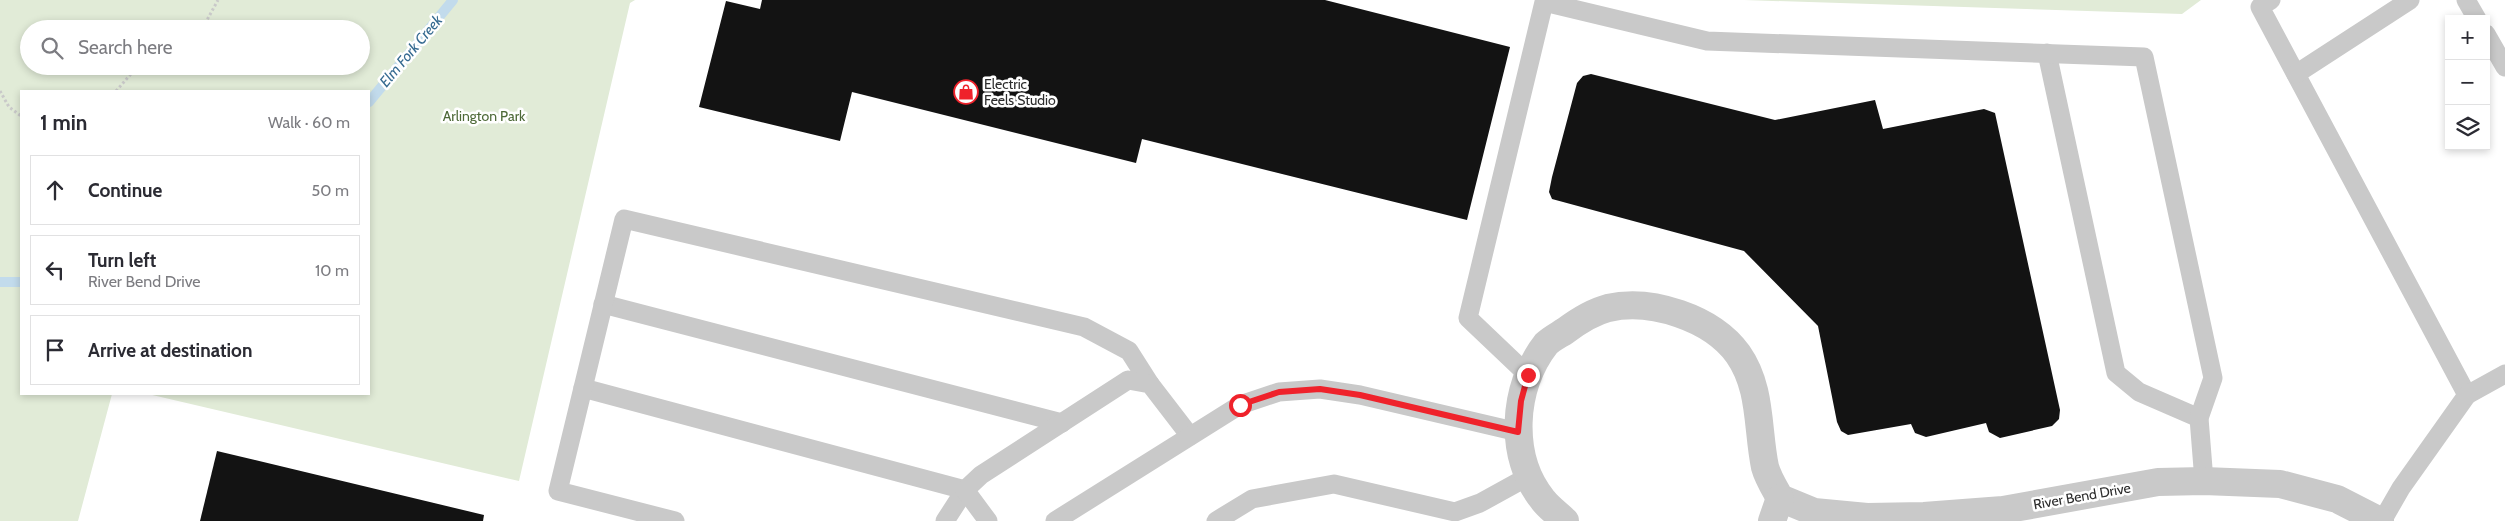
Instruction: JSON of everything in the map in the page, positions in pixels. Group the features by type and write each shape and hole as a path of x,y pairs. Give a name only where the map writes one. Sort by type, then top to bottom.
{"street":[{"name":"River Bend Drive","path":"1565,521 1543,500 1529,476 1518,432 1521,401 1528,375 1547,343 1578,321 1609,308 1646,307 1680,313 1712,329 1738,354 1754,388 1766,469 1776,510 1867,517 1924,516 2003,510 2158,482 2204,481 2280,484 2337,499 2381,521"}],"lane":[{"path":"2271,0 2260,7 2467,395"},
{"path":"2296,74 2410,0"},
{"path":"2466,0 2475,15"},
{"path":"1528,375 1468,318 1544,2 1707,41 2144,57 2213,378 2199,418 2204,481"},
{"path":"2490,41 2505,67"},
{"path":"2047,54 2116,373 2139,392 2199,418"},
{"path":"675,521 558,491 624,219 1084,327 1129,352 1150,384 1190,436"},
{"path":"603,304 1062,423"},
{"path":"2381,521 2401,488 2467,395 2505,374"},
{"path":"945,521 965,490 981,475 1128,380 1150,384"},
{"path":"583,388 965,490 988,521"},
{"path":"1055,521 1240,405 1279,392 1320,389 1360,395 1518,432"},
{"path":"1216,521 1252,499 1334,484 1454,512 1480,503 1529,476"}],"path":[{"path":"207,20 218,0"},
{"path":"117,90 130,75"},
{"path":"0,91 9,107 20,115"}],"green space":[{"name":"Arlington Park","path":"0,0 635,0 630,3 519,481 152,395 370,395 370,90 20,90 20,395 112,395 78,521 0,521"},
{"path":"1744,0 2201,0 2182,14"}],"building":[{"path":"762,0 1325,0 1510,47 1467,220 1142,139 1136,163 852,92 840,141 699,107 726,1 760,9"},
{"path":"1591,74 1775,120 1875,100 1883,129 1984,109 1995,113 2060,410 2059,419 2052,426 2000,438 1989,432 1986,423 1926,437 1915,433 1911,424 1848,435 1841,431 1837,422 1818,326 1744,251 1552,199 1549,192 1552,177 1577,83 1583,76"},
{"path":"217,451 484,515 483,521 200,521"}],"waterway":[{"name":"Elm Fork Creek","path":"370,101 453,0"},
{"name":"Elm Fork Creek","path":"0,282 20,282"}],"place":[{"name":"Electric Feels Studio","path":"966,92"}],"route":[{"path":"1240,405 1279,392 1320,389 1360,395 1518,432 1521,401 1528,375"}]}
